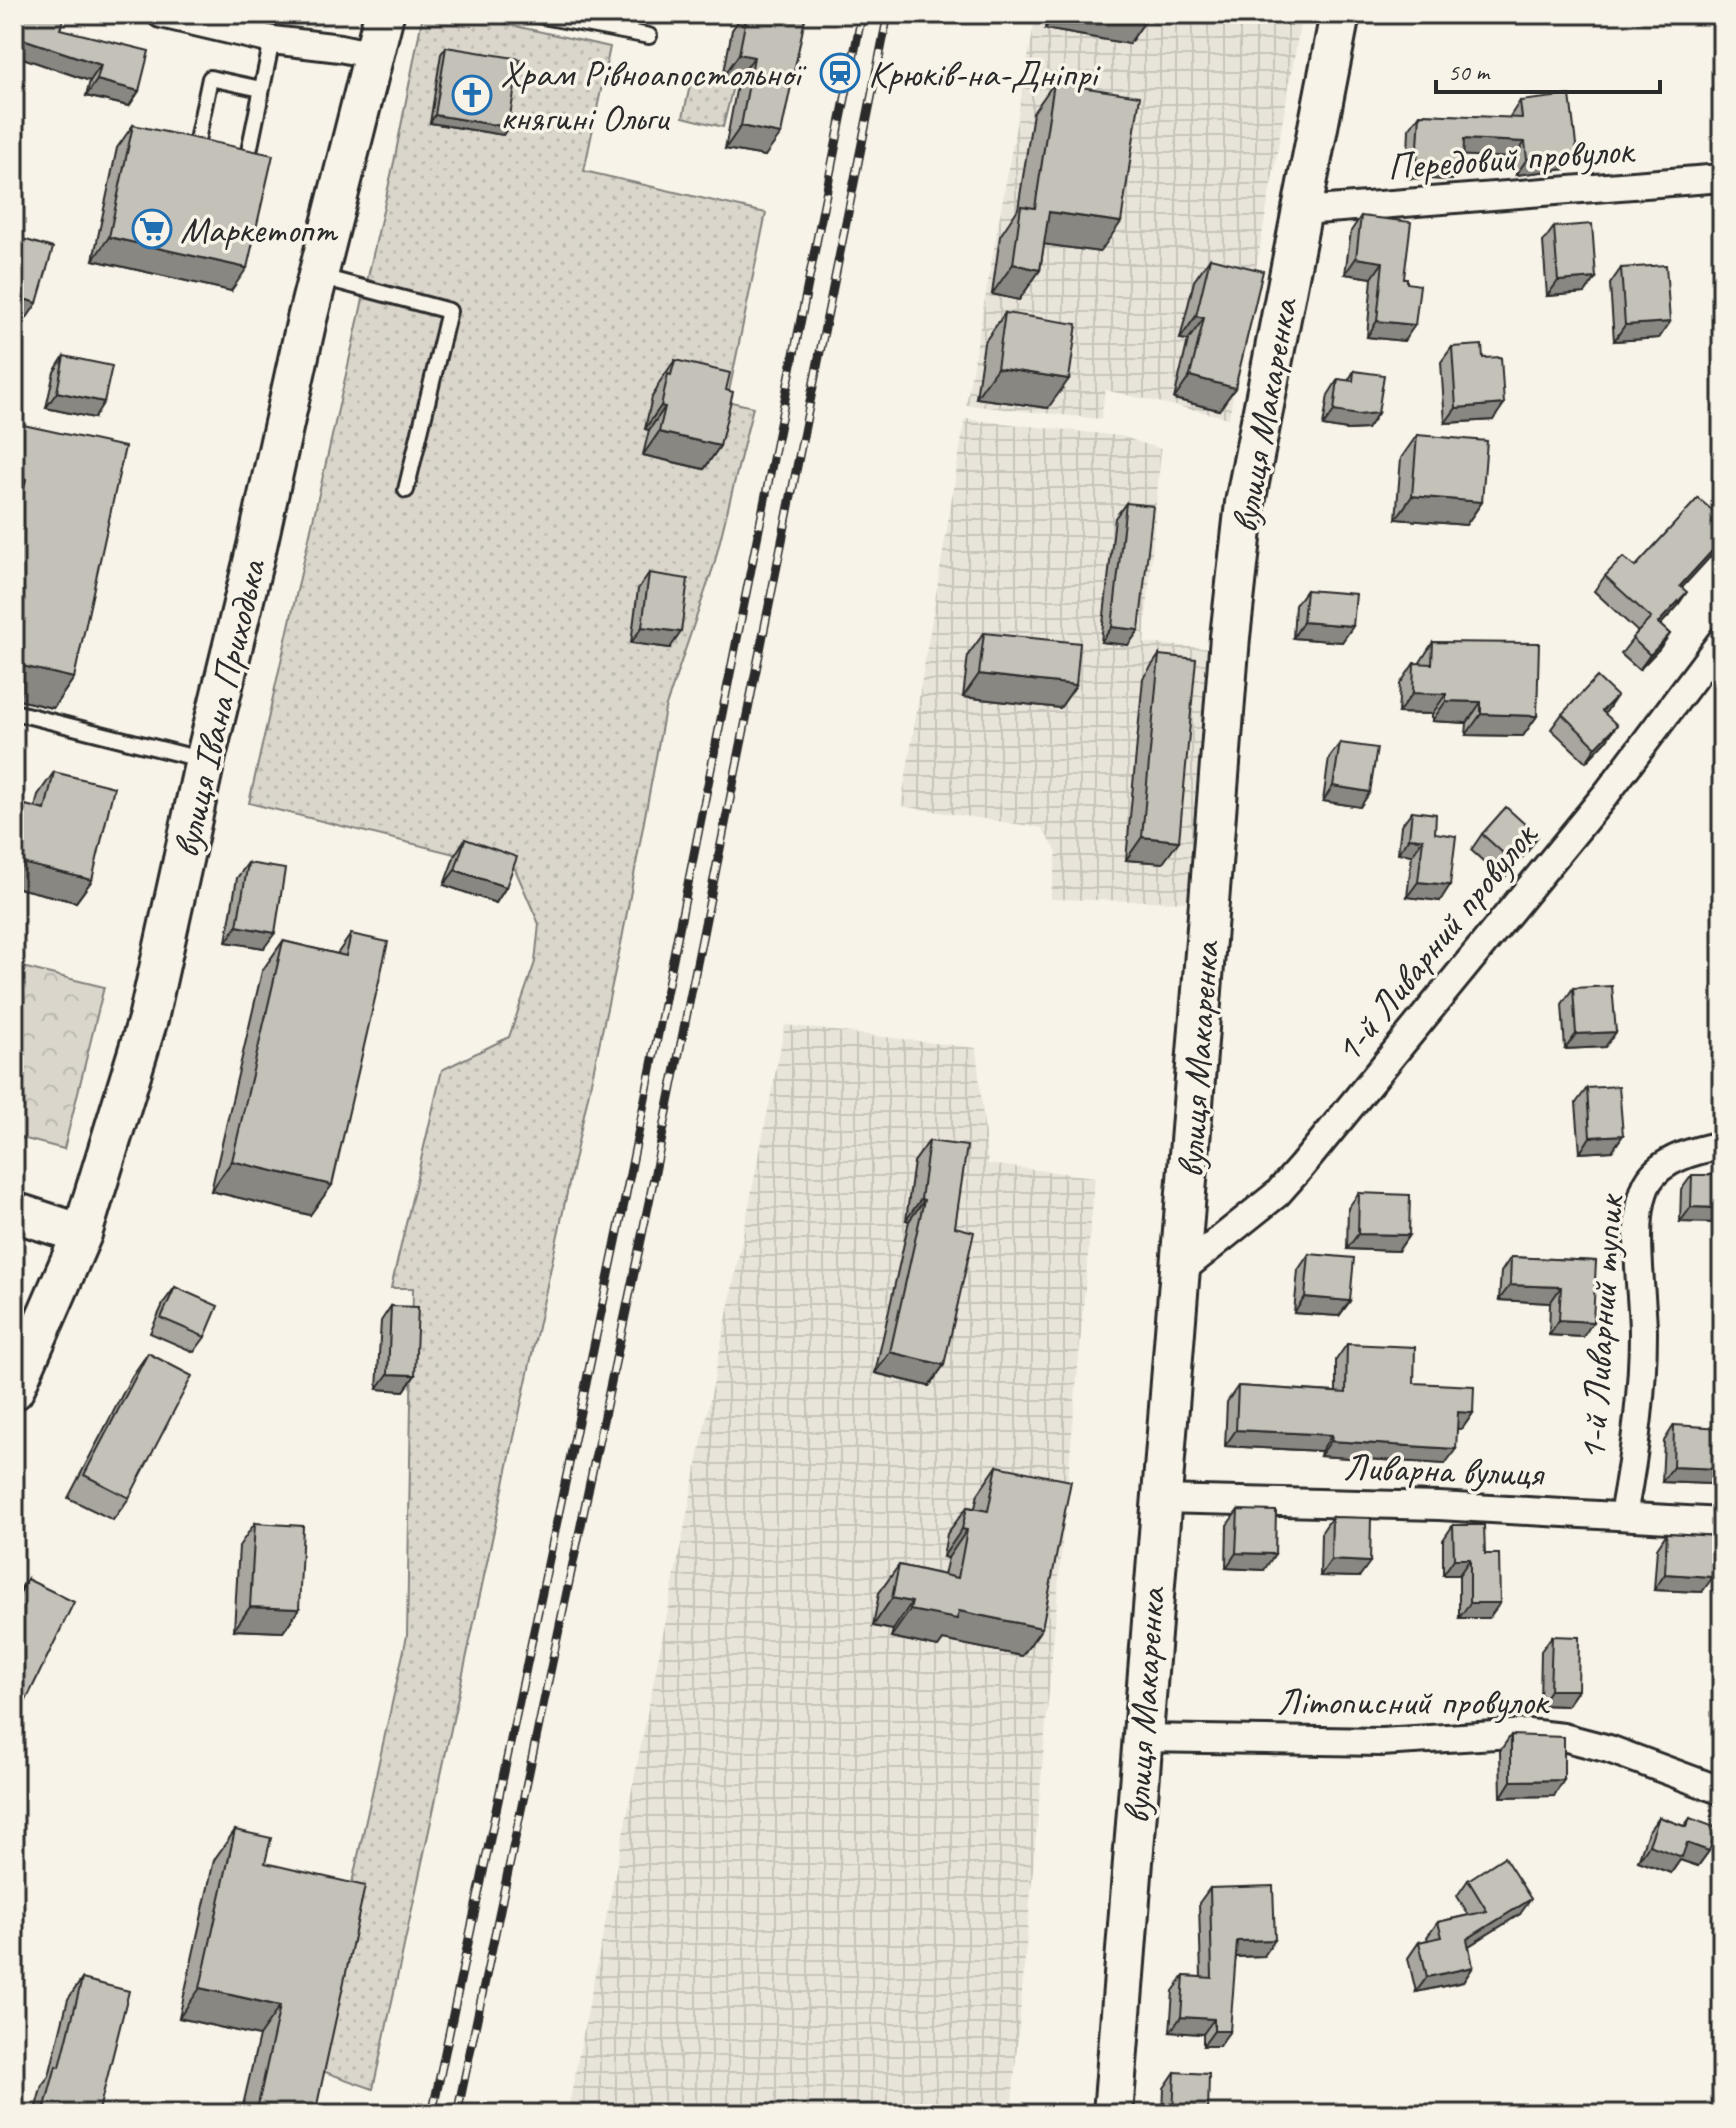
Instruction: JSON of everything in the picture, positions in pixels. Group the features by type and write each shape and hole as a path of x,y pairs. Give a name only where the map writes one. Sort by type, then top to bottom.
{"main road":[{"name":"вулиця Івана Приходька","path":"14,1390 82,1234 148,1019 318,276 384,14"},
{"name":"вулиця Макаренка","path":"1113,2114 1230,637 1245,503 1340,14"},
{"path":"14,1212 82,1234"}],"street":[{"path":"161,14 272,40 374,55"},
{"name":"Передовий провулок","path":"1303,211 1722,178"},
{"name":"1-й Ливарний провулок","path":"1182,1270 1277,1194 1301,1167 1607,793 1722,640"},
{"name":"1-й Ливарний тупик","path":"1623,1515 1642,1372 1641,1197 1650,1179 1665,1165 1693,1151 1722,1145"},
{"name":"Ливарна вулиця","path":"1160,1499 1439,1506 1722,1522"},
{"name":"Літописний провулок","path":"1142,1738 1381,1742 1528,1733 1563,1737 1609,1749 1722,1791"}],"lane":[{"path":"532,14 649,36"},
{"path":"261,89 210,78 195,150 247,161 272,40"},
{"path":"318,276 449,311 406,490"},
{"path":"14,712 205,760"}],"shaded area":[{"path":"1036,14 1302,14 1229,418 1105,390 1101,419 966,405"},
{"path":"965,419 1120,436 1161,449 1144,643 1215,649 1192,902 1050,899 1057,852 1042,828 901,806"},
{"path":"785,1025 976,1048 988,1164 1095,1177 1011,2114 567,2114"}],"green space":[{"path":"423,14 461,14 610,47 584,171 766,213 727,401 753,407 714,565 665,709 622,939 373,2089 311,2067 407,1636 413,1288 391,1288 442,1070 509,1037 535,962 539,924 515,869 249,803 394,162"},
{"path":"693,72 734,82 723,127 683,117"},
{"path":"14,965 104,987 64,1149 14,1136"}],"building":[{"path":"24,14 65,14 60,29 149,51 139,91 97,80 101,65 14,36 14,17 22,19"},
{"name":"Крюків-на-Дніпрі","path":"747,14 806,14 781,134 741,126 754,57 739,54"},
{"name":"Храм Рівноапостольної княгині Ольги","path":"446,47 520,59 508,127 435,115"},
{"path":"1054,83 1140,96 1121,222 1049,212 1040,270 1013,264 1021,206 1035,208"},
{"path":"1570,95 1577,153 1527,159 1525,142 1464,139 1463,165 1417,163 1420,114 1522,118 1520,101"},
{"path":"133,125 273,155 247,268 109,237"},
{"path":"1361,216 1411,222 1404,278 1407,278 1407,283 1420,285 1415,325 1377,321 1383,262 1356,258"},
{"path":"1592,224 1596,278 1558,281 1554,227"},
{"path":"16,237 53,248 37,303 14,296"},
{"path":"1210,258 1263,271 1235,388 1190,376 1204,318 1196,316"},
{"path":"1666,265 1670,322 1625,325 1621,268"},
{"path":"1005,313 1077,324 1069,379 997,368"},
{"path":"1482,345 1483,358 1501,357 1504,404 1456,408 1452,347"},
{"path":"64,356 112,366 104,402 57,392"},
{"path":"675,360 730,373 726,390 733,392 720,446 659,432 668,374 671,375"},
{"path":"1354,371 1384,375 1378,413 1358,415 1334,411 1338,379 1353,381"},
{"path":"14,423 125,447 74,678 14,664 14,534 26,479 14,476"},
{"path":"1417,435 1487,441 1482,502 1412,496"},
{"path":"1698,498 1722,519 1722,540 1680,586 1687,592 1658,623 1670,634 1650,655 1632,638 1651,618 1605,576 1623,557 1635,567"},
{"path":"1126,503 1153,506 1139,630 1112,627"},
{"path":"649,573 688,579 681,632 642,627"},
{"path":"1306,590 1356,594 1353,626 1303,622"},
{"path":"984,633 1080,643 1076,685 979,674"},
{"path":"1433,642 1539,643 1537,716 1481,714 1481,702 1446,701 1446,694 1413,693 1414,663 1432,664"},
{"path":"1159,655 1196,659 1179,841 1142,837"},
{"path":"1597,677 1617,696 1602,711 1617,725 1596,747 1562,714"},
{"path":"1340,743 1377,748 1370,792 1333,786"},
{"path":"54,772 114,787 92,880 14,861 14,816 22,818 25,805 45,810"},
{"path":"1506,807 1538,836 1514,863 1482,834"},
{"path":"1412,811 1436,814 1435,833 1456,836 1450,885 1418,882 1423,839 1409,838"},
{"path":"465,839 517,857 506,887 455,870"},
{"path":"248,863 285,869 275,933 237,926"},
{"path":"351,934 388,942 332,1185 232,1161 283,941 346,956"},
{"path":"1612,986 1616,1032 1576,1034 1573,988"},
{"path":"1619,1086 1623,1135 1590,1137 1587,1088"},
{"path":"929,1141 967,1146 955,1227 974,1232 944,1365 890,1352 924,1200 921,1199"},
{"path":"1692,1175 1722,1175 1722,1208 1691,1207"},
{"path":"1359,1193 1410,1195 1409,1235 1358,1234"},
{"path":"1309,1254 1354,1258 1350,1301 1305,1297"},
{"path":"1511,1257 1596,1261 1593,1322 1559,1320 1561,1287 1510,1285"},
{"path":"175,1287 218,1306 205,1337 161,1318"},
{"path":"391,1306 418,1307 415,1375 388,1374"},
{"path":"1347,1344 1415,1347 1414,1383 1474,1386 1473,1413 1458,1412 1456,1449 1331,1441 1332,1435 1236,1430 1238,1386 1346,1393"},
{"path":"148,1353 192,1376 129,1498 84,1475"},
{"path":"1674,1425 1722,1428 1721,1469 1673,1467"},
{"path":"997,1466 1071,1481 1042,1628 959,1611 957,1619 910,1610 912,1602 892,1598 899,1565 958,1578 967,1530 962,1529 967,1507 988,1511"},
{"path":"1238,1510 1276,1511 1275,1554 1236,1553"},
{"path":"1332,1517 1371,1518 1370,1562 1331,1560"},
{"path":"255,1523 303,1526 299,1609 250,1607"},
{"path":"1453,1525 1484,1525 1485,1554 1499,1554 1500,1603 1470,1603 1470,1559 1454,1559"},
{"path":"1667,1533 1716,1536 1713,1577 1665,1574"},
{"path":"27,1579 74,1602 14,1725 14,1606"},
{"path":"1552,1636 1579,1637 1578,1690 1550,1690"},
{"path":"1511,1735 1564,1737 1564,1780 1511,1781"},
{"path":"1659,1817 1686,1827 1690,1818 1717,1828 1709,1851 1687,1843 1682,1857 1649,1845"},
{"path":"235,1830 271,1838 265,1863 365,1886 315,2114 256,2114 280,2006 200,1988"},
{"path":"1504,1857 1531,1899 1467,1939 1473,1967 1427,1977 1419,1942 1442,1937 1438,1922 1487,1911 1468,1880"},
{"path":"1273,1886 1275,1940 1237,1941 1230,2031 1214,2031 1214,2019 1181,2017 1184,1976 1212,1978 1210,1888"},
{"path":"82,1979 129,1991 98,2114 43,2114 56,2066 60,2067"},
{"path":"1175,2072 1209,2074 1208,2114 1173,2114"}],"railway":[{"path":"432,2114 626,1194 862,14"},
{"path":"457,2114 649,1202 888,14"}],"place":[{"name":"Крюків-на-Дніпрі","path":"840,73"},
{"name":"Храм Рівноапостольної княгині Ольги","path":"472,95"},
{"name":"Маркетопт","path":"152,229"}]}
